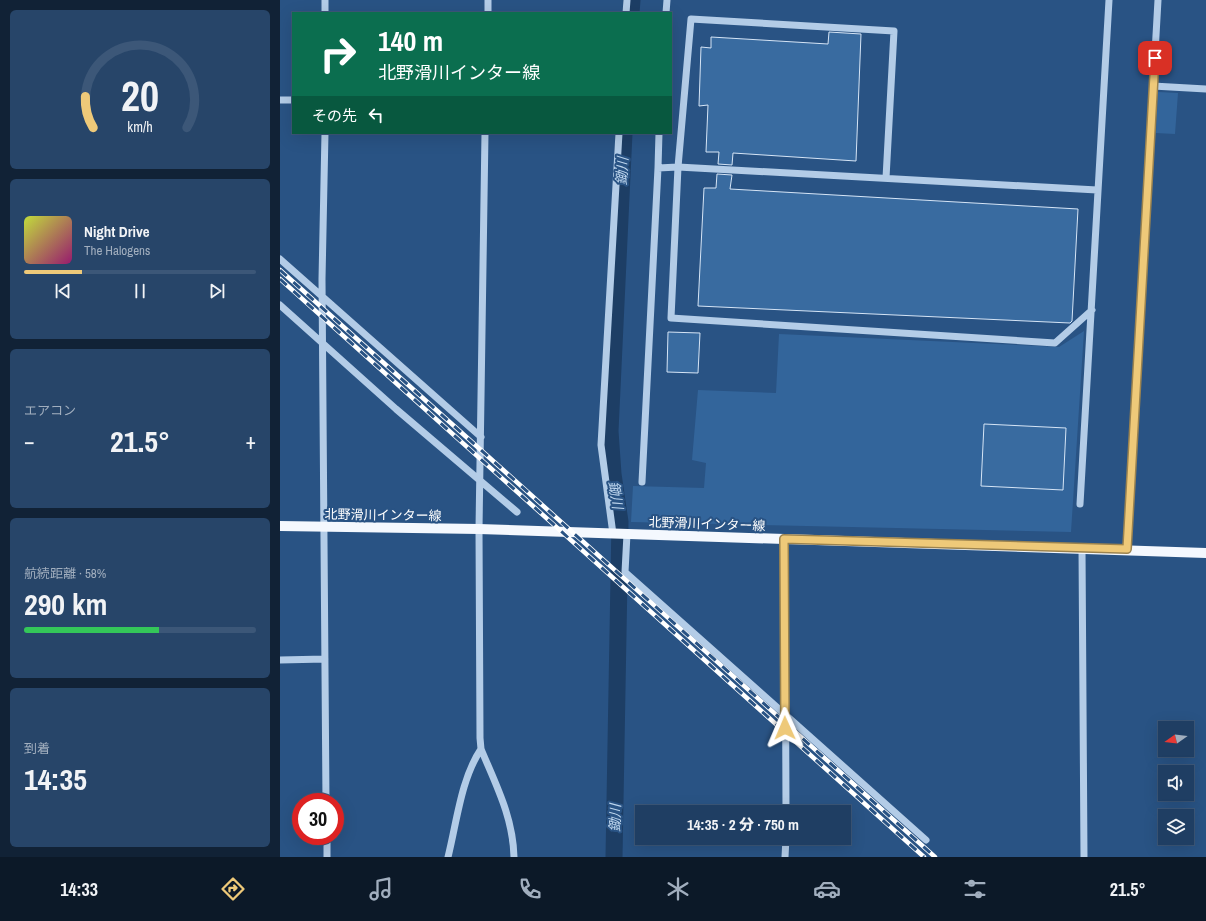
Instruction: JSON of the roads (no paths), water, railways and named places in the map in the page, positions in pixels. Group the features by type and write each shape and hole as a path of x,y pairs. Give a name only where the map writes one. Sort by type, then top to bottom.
{"main road":[{"name":"北野滑川インター線","path":"280,526 479,529 1127,549 1206,553"}],"street":[{"path":"325,0 325,12"},
{"path":"488,0 488,12"},
{"path":"626,12 627,0"},
{"path":"666,12 667,0"},
{"path":"1080,504 1109,0"},
{"path":"1127,549 1158,0"},
{"path":"886,178 894,30 691,19 678,168 671,318 1055,343 1092,310"},
{"path":"1153,86 1206,90"},
{"path":"280,100 292,100"},
{"path":"325,134 322,298 326,793"},
{"path":"485,134 479,529 482,748 509,817 513,837 514,857"},
{"path":"612,534 601,445 620,134"},
{"path":"642,482 660,134"},
{"path":"658,168 886,178 1097,190"},
{"path":"280,259 480,438"},
{"path":"280,305 480,482 517,512"},
{"path":"628,534 625,572 926,840"},
{"path":"784,539 784,714 786,805"},
{"path":"1082,548 1084,857"},
{"path":"280,660 325,659"},
{"path":"448,857 466,781 473,762 482,748"},
{"path":"326,845 327,857"},
{"path":"785,857 786,845"}],"waterway":[{"name":"鋤川","path":"631,12 632,0"},
{"name":"鋤川","path":"614,857 620,522 613,474 610,431 624,134"}],"railway":[{"path":"280,270 935,857"},
{"path":"280,279 924,857"}]}
